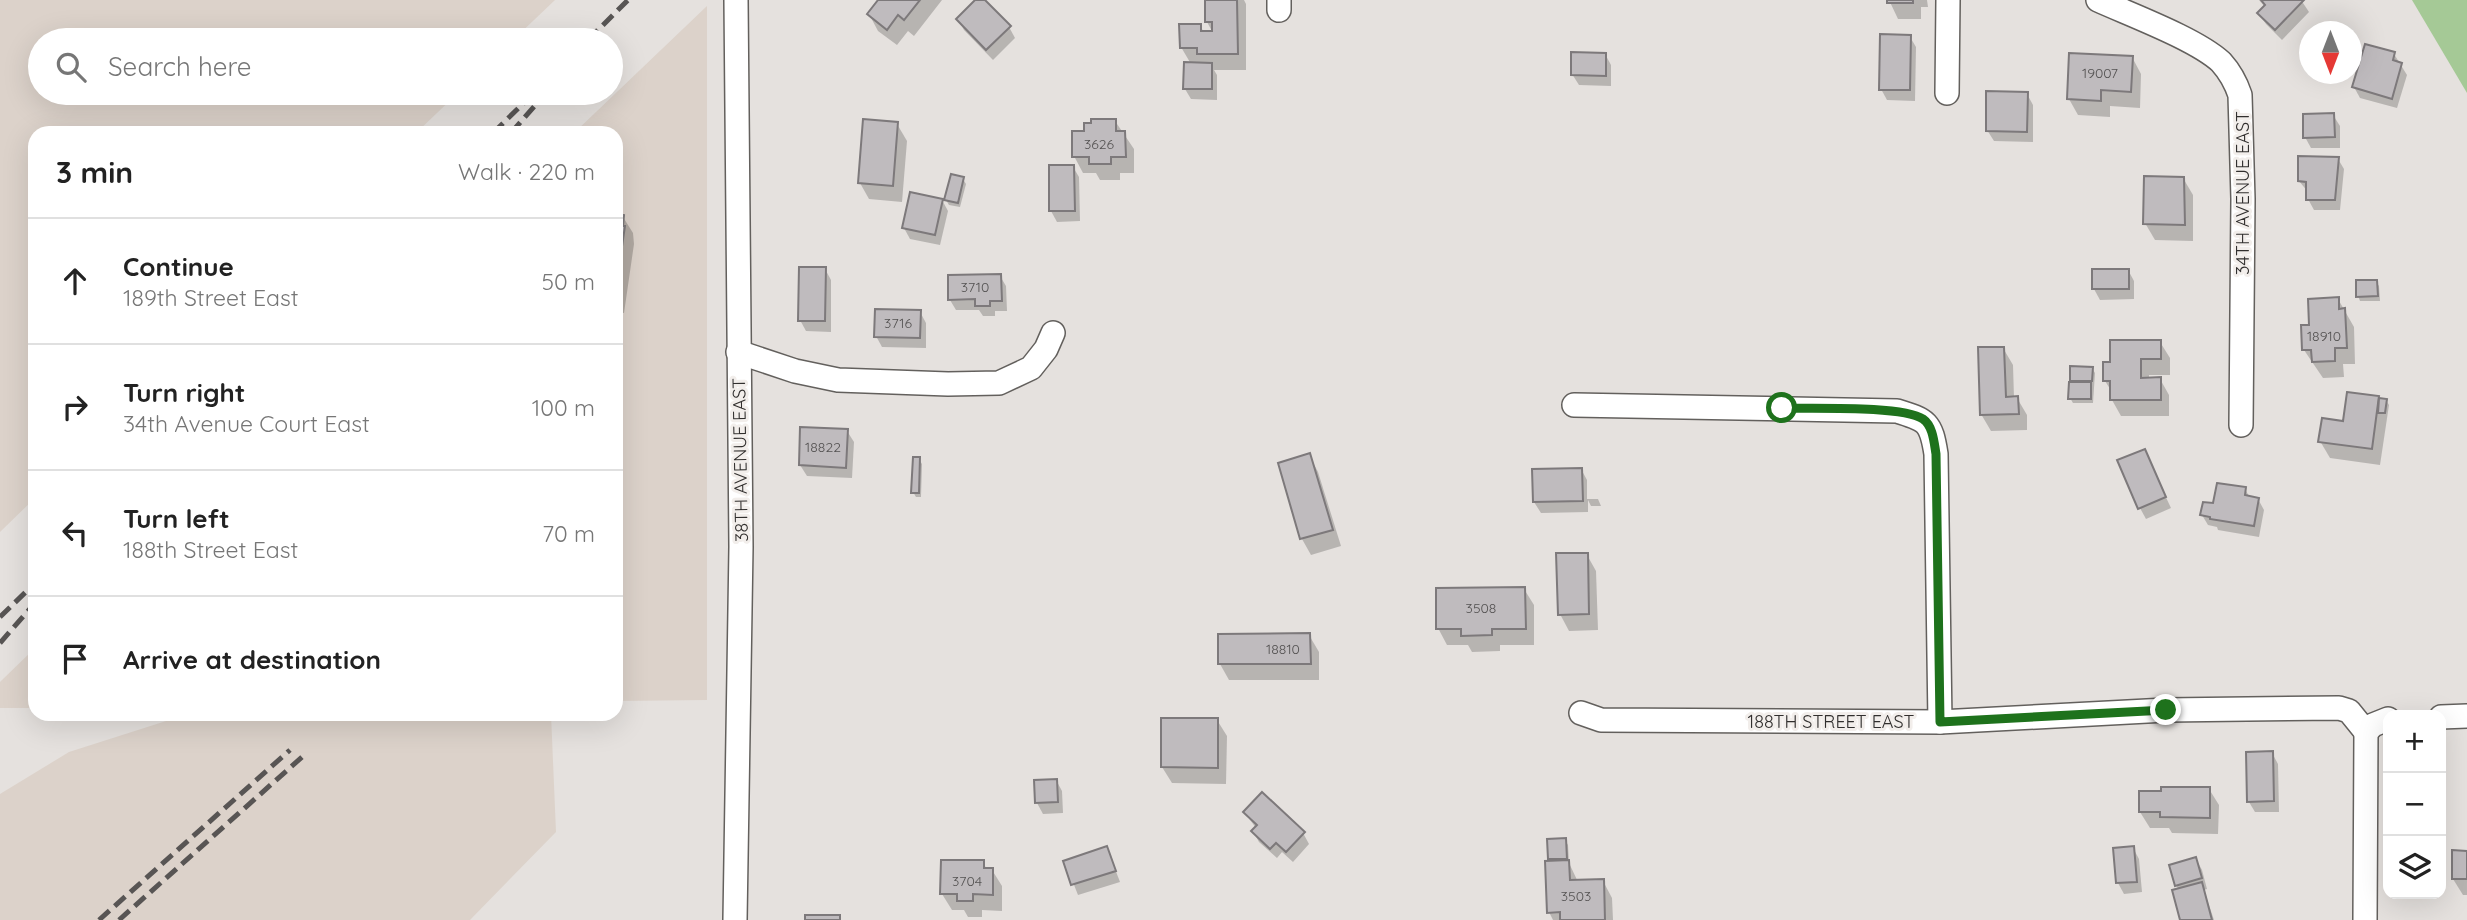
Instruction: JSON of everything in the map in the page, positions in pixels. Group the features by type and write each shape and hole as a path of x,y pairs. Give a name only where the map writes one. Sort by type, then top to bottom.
{"street":[{"name":"38TH AVENUE EAST","path":"735,920 741,547 736,0"},
{"path":"1947,93 1948,0"},
{"name":"34TH AVENUE EAST","path":"2098,0 2195,45 2218,60 2235,80 2240,95 2243,199 2241,425"},
{"path":"738,352 795,371 838,380 999,383 1031,368 1046,349 1053,333"},
{"path":"1574,405 1896,411 1920,418 1930,427 1936,454 1940,722"},
{"name":"188TH STREET EAST","path":"1581,712 1601,720 1940,722 2166,710 2339,708 2349,711 2366,732"},
{"path":"2446,717 2467,716"},
{"path":"2365,920 2366,732 2383,721"}],"shaded area":[{"path":"0,0 555,0 526,28 28,28 28,105 445,105 423,126 28,126 28,505 0,532"},
{"path":"707,6 707,700 623,701 623,126 581,126 603,105 623,105 623,86"},
{"path":"28,655 28,708 0,708 0,682"},
{"path":"166,721 551,721 556,832 470,920 0,920 0,794 69,752"}],"green space":[{"path":"2412,0 2467,0 2467,93"}],"building":[{"path":"878,0 920,0 904,20 898,15 887,30 867,14"},
{"path":"975,0 985,0 1011,26 986,50 956,19"},
{"path":"1205,0 1237,0 1238,54 1197,54 1197,48 1180,48 1179,24 1201,24 1201,31 1212,31 1212,22 1205,22"},
{"path":"1887,0 1913,0 1913,3 1887,3"},
{"path":"2261,0 2304,0 2275,30 2257,13 2265,5"},
{"path":"1880,34 1911,35 1910,90 1879,90"},
{"path":"2365,44 2395,52 2393,60 2402,63 2392,99 2352,87 2353,84 2362,84 2362,54"},
{"path":"1571,52 1606,53 1606,76 1571,75"},
{"path":"2069,53 2133,56 2131,92 2101,90 2101,101 2067,99"},
{"path":"1184,62 1212,63 1212,89 1183,89"},
{"path":"1986,91 2028,92 2027,132 1986,131"},
{"path":"2334,113 2335,137 2303,138 2303,114"},
{"path":"863,119 898,122 893,186 858,183"},
{"path":"1091,119 1116,119 1116,131 1125,131 1126,157 1111,157 1111,164 1089,164 1089,157 1072,157 1072,131 1084,131 1084,123 1091,123"},
{"path":"2298,156 2339,157 2335,200 2306,200 2306,182 2298,181"},
{"path":"1049,165 1074,165 1075,211 1049,211"},
{"path":"951,174 964,177 958,203 944,200"},
{"path":"2144,176 2184,177 2185,225 2143,224"},
{"path":"910,192 943,199 935,235 902,228"},
{"path":"799,267 826,267 825,321 798,321"},
{"path":"2092,269 2129,269 2129,289 2092,289"},
{"path":"1001,274 1002,301 990,301 990,306 975,306 975,299 948,300 948,275"},
{"path":"2356,280 2377,280 2378,296 2356,297"},
{"path":"2339,297 2339,309 2345,308 2347,348 2335,348 2335,361 2312,362 2311,350 2302,350 2301,325 2309,325 2308,299"},
{"path":"875,309 921,310 920,338 874,337"},
{"path":"2110,340 2161,340 2161,359 2141,359 2141,378 2161,377 2161,400 2110,400 2110,381 2103,381 2103,362 2110,362"},
{"path":"1978,347 2004,347 2006,397 2018,396 2019,414 1980,415"},
{"path":"2070,366 2093,367 2092,381 2070,381"},
{"path":"2069,382 2091,382 2091,399 2068,399"},
{"path":"2347,392 2379,396 2372,449 2318,442 2322,418 2343,421"},
{"path":"2379,398 2387,399 2385,413 2378,413"},
{"path":"800,427 848,429 846,468 799,465"},
{"path":"2145,449 2166,497 2138,509 2117,460"},
{"path":"1310,453 1333,530 1300,539 1278,463"},
{"path":"913,457 920,457 919,493 911,493"},
{"path":"1582,468 1583,501 1533,502 1532,469"},
{"path":"2217,483 2246,487 2245,495 2259,498 2254,526 2200,515 2203,502 2213,503"},
{"path":"1556,553 1588,553 1589,614 1558,615"},
{"path":"1525,587 1526,629 1492,629 1492,635 1461,636 1461,629 1436,629 1436,588"},
{"path":"1310,633 1311,664 1218,664 1218,634"},
{"path":"1161,718 1218,718 1218,768 1161,767"},
{"path":"2273,751 2274,801 2247,802 2246,752"},
{"path":"1057,779 1058,802 1035,803 1034,780"},
{"path":"2161,787 2210,787 2210,818 2160,817 2160,812 2139,812 2139,791 2161,791"},
{"path":"1262,792 1305,832 1286,852 1276,843 1270,849 1251,831 1257,825 1243,812"},
{"path":"1566,838 1567,859 1548,859 1547,839"},
{"path":"1107,846 1116,871 1071,885 1063,861"},
{"path":"2134,846 2137,882 2116,883 2113,848"},
{"path":"2452,850 2467,851 2467,879 2452,879"},
{"path":"2196,857 2202,878 2175,886 2169,865"},
{"path":"941,860 984,860 984,868 993,868 993,895 973,894 973,901 957,901 957,894 940,894"},
{"path":"1569,860 1570,880 1604,879 1605,920 1560,920 1560,912 1547,913 1545,861"},
{"path":"2202,882 2212,920 2180,920 2172,890"},
{"path":"805,915 840,915 840,920 805,920"}],"railway":[{"path":"600,28 628,0"},
{"path":"500,126 522,105"},
{"path":"517,126 536,105"},
{"path":"0,617 28,590"},
{"path":"0,643 28,611"},
{"path":"99,920 290,750"},
{"path":"119,920 302,757"}],"route":[{"path":"1782,408 1896,411 1923,419 1930,427 1936,454 1940,722 2166,710"}]}
